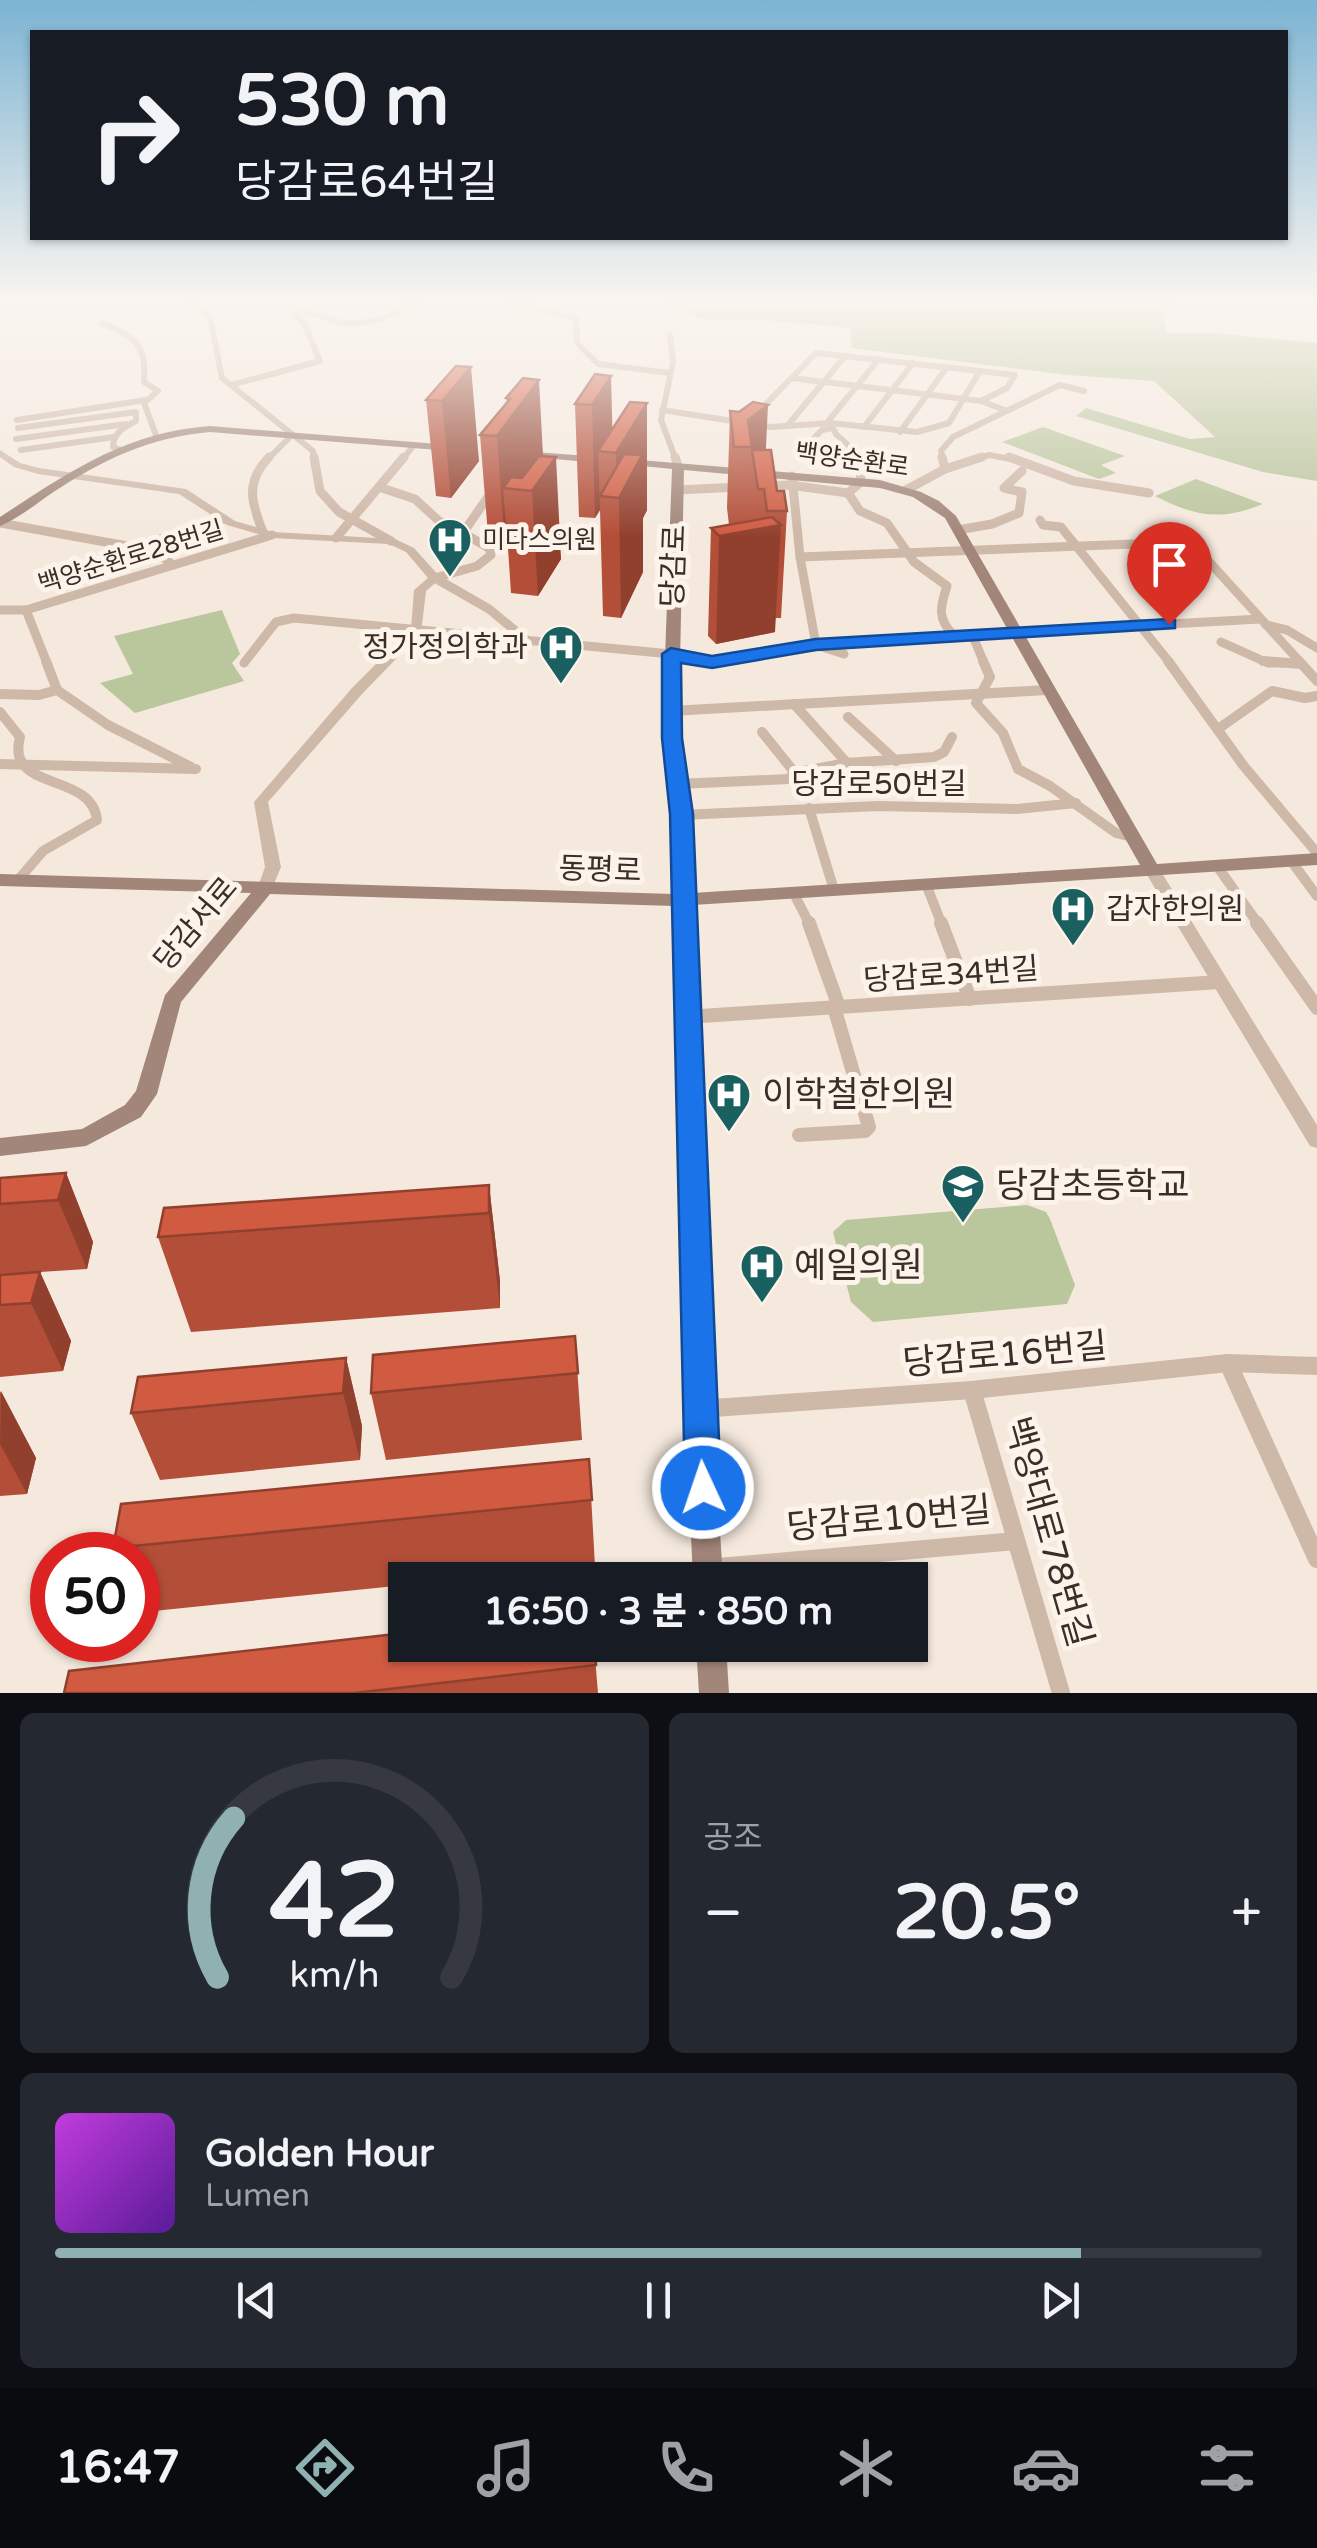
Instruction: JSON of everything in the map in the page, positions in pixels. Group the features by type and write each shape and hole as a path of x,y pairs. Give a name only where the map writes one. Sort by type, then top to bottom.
{"main road":[{"path":"0,523 116,443 156,435 210,429 466,449"},
{"name":"백양순환로","path":"500,452 678,466 791,480 861,482 906,490 940,507 958,530 1152,870"},
{"name":"당감로","path":"678,466 671,711 682,814 699,1409 707,1562"},
{"name":"동평로","path":"9,880 682,900 1292,862 1317,856"},
{"name":"당감서로","path":"0,1147 86,1137 133,1111 146,1094 172,1000 266,886"},
{"path":"713,1662 714,1693"}],"street":[{"path":"21,450 116,443 138,418 136,412 18,424 146,400 158,391 144,379"},
{"path":"226,379 316,457 320,491 339,512 410,550 435,578 490,609 529,642"},
{"path":"231,385 253,379"},
{"name":"당감로","path":"669,379 661,420 678,466"},
{"path":"747,423 791,379"},
{"path":"800,379 981,402 1008,411"},
{"path":"788,425 825,379"},
{"path":"811,440 831,425 862,379"},
{"path":"864,427 901,379"},
{"path":"900,432 938,379"},
{"path":"949,424 974,379"},
{"path":"981,402 1007,388 1011,379"},
{"path":"945,469 941,452 953,437 1060,385 1084,391"},
{"path":"146,400 156,435"},
{"path":"662,410 747,423 900,432 922,432 949,424 967,430"},
{"path":"16,440 130,424"},
{"path":"831,425 865,458 860,469 861,482 848,493"},
{"path":"267,534 248,501 252,477 291,436"},
{"path":"336,538 414,445"},
{"path":"0,452 26,468 182,491 224,519 267,534 391,540"},
{"path":"906,490 976,456 999,455 1074,481 1148,493"},
{"path":"958,530 992,524 1019,513 1022,492 1004,488 1022,471"},
{"path":"791,480 816,644"},
{"path":"677,490 791,480 848,493 860,512 887,524 893,538 911,553 921,569 943,579 946,586 941,615 943,625 954,635"},
{"path":"462,533 496,486"},
{"path":"380,487 415,499 439,521 490,548 490,555 476,566 435,578 420,590 417,630"},
{"path":"98,536 155,545 176,532 224,519"},
{"path":"1040,520 1043,525 1061,527 1317,856"},
{"path":"0,523 155,551 173,565"},
{"name":"백양순환로28번길","path":"0,610 26,610 267,534"},
{"path":"800,557 1193,544 1317,681"},
{"path":"0,764 196,769 108,724 56,690 26,610"},
{"path":"244,663 264,632 286,618 671,654 694,662 816,644 1263,622 1287,630 1317,648"},
{"name":"당감서로","path":"266,886 273,867 262,802 357,691 417,630"},
{"path":"972,634 990,671 990,681 978,694 978,708 1003,732 1018,769 1076,803 1116,833 1132,837"},
{"path":"1220,642 1268,662 1301,664"},
{"path":"816,644 844,654"},
{"path":"0,694 39,695 56,690"},
{"path":"671,711 1047,690"},
{"path":"1218,729 1232,716 1261,703 1272,691 1305,698 1317,696"},
{"path":"794,704 846,764"},
{"path":"0,712 20,737 16,753 21,764 39,777 94,798 99,807 97,820 46,847 9,880"},
{"path":"848,717 896,761"},
{"path":"762,732 795,773"},
{"path":"678,784 789,778 795,773 846,764 934,758 944,752 952,737"},
{"name":"당감로50번길","path":"682,814 809,808 1017,808 1076,803"},
{"path":"809,808 834,890"},
{"path":"1292,862 1317,896"},
{"path":"1217,866 1317,1008"},
{"path":"1152,870 1317,1141"},
{"path":"926,884 970,998"},
{"path":"793,892 819,942 868,1127 865,1131 799,1135"},
{"name":"당감로34번길","path":"686,1016 1220,982"},
{"path":"1228,1363 1317,1559"},
{"name":"당감로16번길","path":"699,1409 972,1390 1228,1363 1317,1366"},
{"name":"백양대로78번길","path":"972,1390 1062,1693"},
{"name":"당감로10번길","path":"820,1562 1016,1541"}],"green space":[{"path":"1125,379 1317,379 1317,481 1263,472 1076,416 1086,408 1190,439 1215,437 1154,381"},
{"path":"1043,427 1125,456 1101,465 1116,473 1099,479 1002,442"},
{"path":"1196,479 1263,504 1234,513 1209,514 1183,509 1155,496"},
{"path":"222,610 240,654 232,663 244,681 135,713 100,683 133,674 114,636"},
{"path":"1027,1205 1046,1212 1050,1219 1075,1285 1067,1304 873,1322 851,1302 833,1232 846,1220"}],"building":[{"path":"445,379 461,379 442,401 426,400"},
{"path":"522,379 539,380 497,436 480,435 510,399 506,398"},
{"path":"592,379 609,379 592,405 575,404"},
{"path":"630,402 647,403 616,453 598,451"},
{"path":"753,402 768,405 748,420 752,447 734,447 730,411 739,412"},
{"path":"752,450 771,450 777,491 784,491 787,511 767,511 764,489 758,489"},
{"path":"624,454 642,455 619,498 600,496"},
{"path":"539,456 556,457 532,491 503,488 511,477 522,478"},
{"path":"772,517 781,525 719,536 711,528"},
{"path":"66,1173 58,1200 0,1204 0,1178"},
{"path":"489,1185 489,1213 158,1237 164,1208"},
{"path":"40,1272 31,1303 0,1305 0,1275"},
{"path":"575,1336 578,1373 371,1393 373,1355"},
{"path":"346,1358 343,1393 131,1413 138,1377"},
{"path":"589,1459 592,1500 160,1543 160,1532 116,1532 121,1504"},
{"path":"388,1635 388,1662 596,1665 354,1693 64,1693 69,1671"}],"place":[{"name":"미다스의원","path":"450,578"},
{"name":"정가정의학과","path":"561,685"},
{"name":"갑자한의원","path":"1073,947"},
{"name":"이학철한의원","path":"729,1133"},
{"name":"당감초등학교","path":"963,1224"},
{"name":"예일의원","path":"762,1304"}],"route":[{"path":"703,1488 682,814 672,738 671,654 694,662 712,662 816,644 1169,624"}]}
